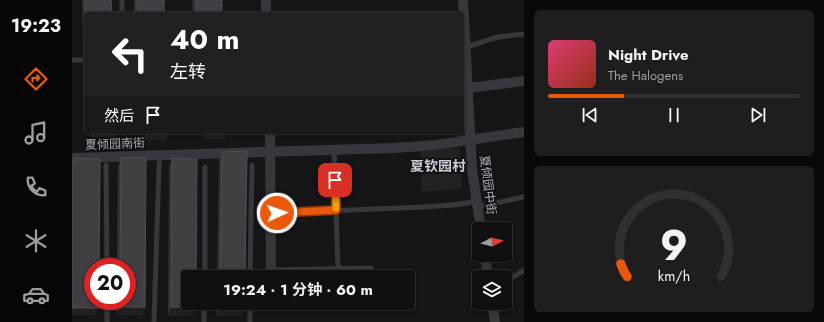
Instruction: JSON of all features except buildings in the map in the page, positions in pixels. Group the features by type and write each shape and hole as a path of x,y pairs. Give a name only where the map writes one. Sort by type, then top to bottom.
{"street":[{"path":"266,0 266,12"},
{"name":"夏倾园中街","path":"463,0 463,12"},
{"name":"夏倾园中街","path":"464,47 468,88 472,170 480,222"},
{"path":"468,88 524,81"},
{"name":"夏倾园南街","path":"72,158 396,148 435,145 524,132"},
{"path":"270,134 271,270"},
{"path":"493,310 495,322"}],"lane":[{"path":"122,0 122,12"},
{"path":"464,47 498,38 524,34"},
{"path":"72,60 84,60"},
{"path":"334,150 338,269"},
{"path":"154,322 158,174 160,159"},
{"path":"106,165 107,258"},
{"path":"250,270 252,165"},
{"path":"205,166 205,270"},
{"path":"271,212 277,213 477,204 524,197"},
{"path":"325,270 371,268"},
{"path":"512,278 524,270"},
{"path":"107,310 107,322"},
{"path":"204,310 204,322"},
{"path":"250,310 250,322"}],"shaded area":[{"path":"460,148 462,189 422,192 420,151"}],"slow traffic":[{"path":"336,190 336,208"}],"district":[{"name":"夏钦园村","path":"438,166"}],"route":[{"path":"277,213 336,210 335,180"}]}
